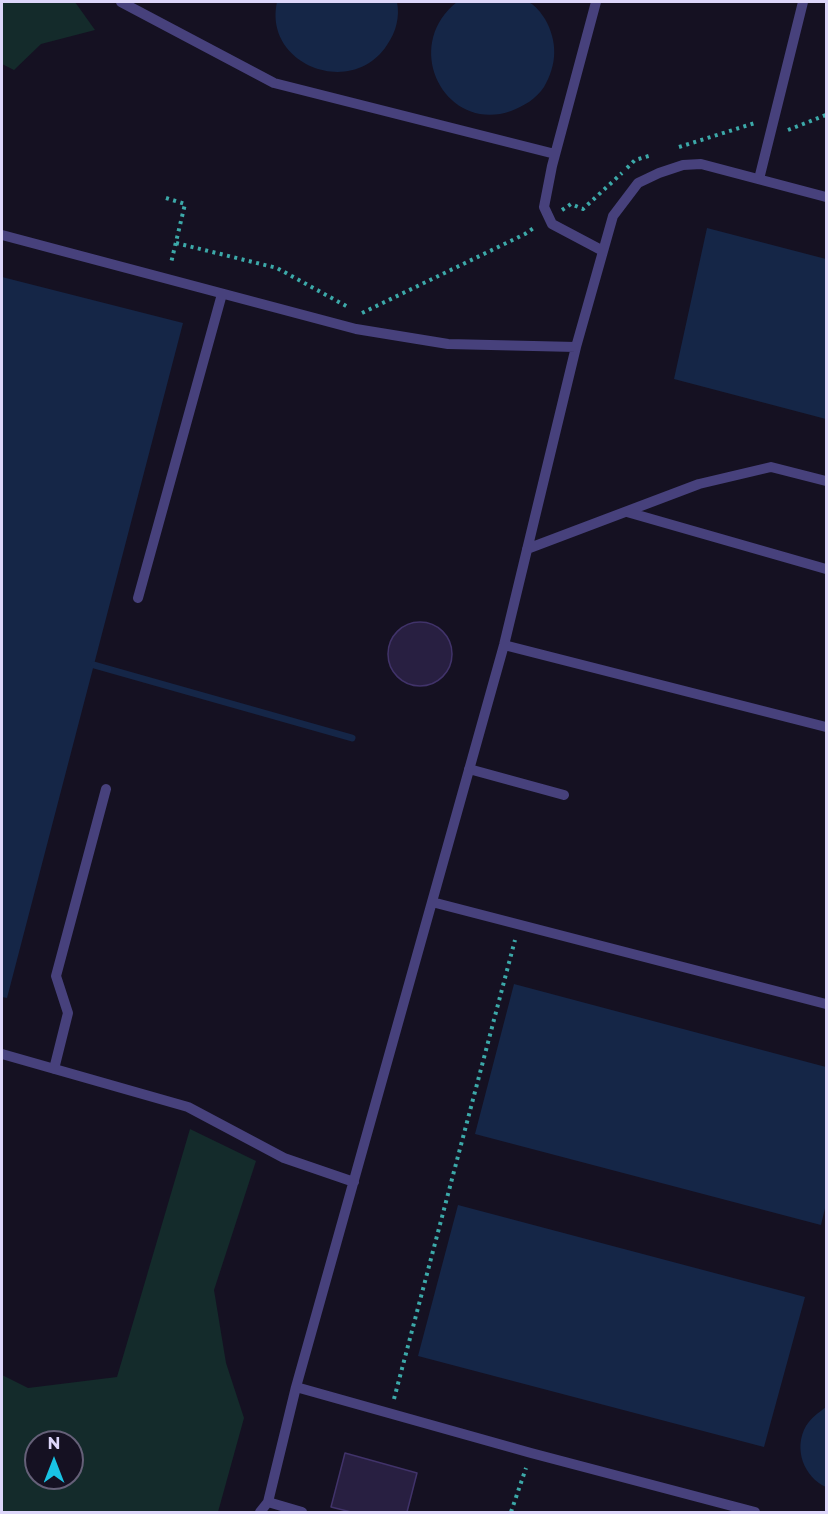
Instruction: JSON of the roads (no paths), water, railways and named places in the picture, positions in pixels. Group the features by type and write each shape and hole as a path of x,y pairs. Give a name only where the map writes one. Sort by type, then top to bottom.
{"lane":[{"path":"121,2 274,83 555,154"},
{"path":"596,2 555,154 544,207 552,224 603,251"},
{"path":"759,179 804,2"},
{"path":"269,1507 296,1387 504,645 576,347 613,216 638,183 682,165 701,164 826,197"},
{"path":"2,235 356,329 448,344 576,347"},
{"path":"138,598 222,294"},
{"path":"527,549 699,484 771,467 826,481"},
{"path":"627,512 826,569"},
{"path":"504,645 826,727"},
{"path":"469,769 564,795"},
{"path":"54,1069 68,1013 56,976 106,789"},
{"path":"432,902 826,1004"},
{"path":"2,1054 188,1107 284,1158 354,1182"},
{"path":"296,1387 531,1453 755,1512"},
{"path":"260,1512 269,1507 302,1512"}],"water":[{"path":"277,2 397,2 398,19 387,45 372,61 353,70 333,72 314,67 296,58 283,43 276,24"},
{"path":"457,2 525,2 532,4 540,12 552,36 554,53 548,79 533,99 511,111 488,115 467,110 450,98 438,82 432,62 432,41 440,21"},
{"path":"707,228 826,259 826,419 674,379"},
{"path":"2,277 183,323 7,998 2,997"},
{"path":"514,984 826,1067 826,1204 821,1225 475,1134"},
{"path":"458,1205 805,1297 764,1447 418,1356"},
{"path":"826,1407 826,1487 818,1482 807,1469 801,1453 801,1444 802,1435 808,1423"}],"waterway":[{"path":"94,665 352,738"}]}
